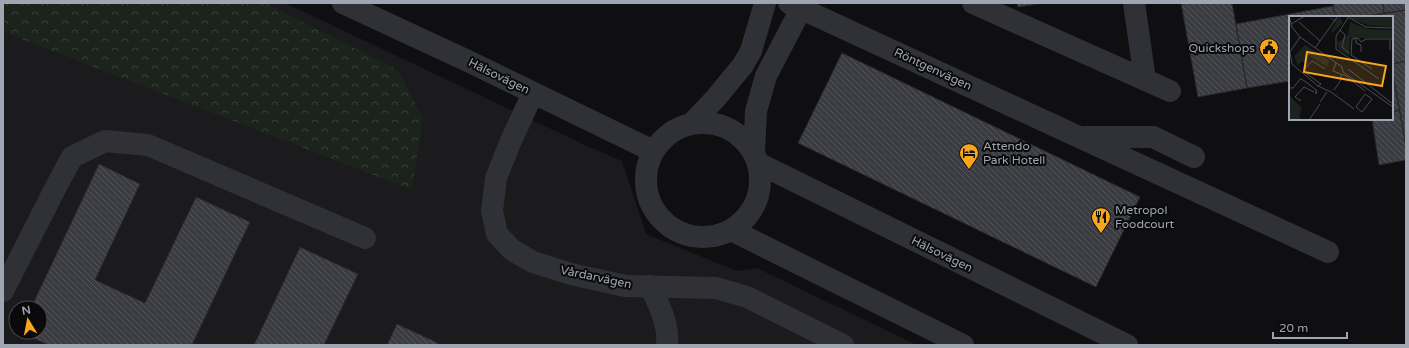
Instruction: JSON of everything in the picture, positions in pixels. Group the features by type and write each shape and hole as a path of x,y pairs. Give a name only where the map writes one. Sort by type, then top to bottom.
{"street":[{"name":"Hälsovägen","path":"344,3 653,151"},
{"path":"691,124 715,99 743,64 751,51 764,3"},
{"path":"973,3 1170,91"},
{"path":"1134,3 1145,80"},
{"path":"756,158 742,138 727,128 710,123 691,124 676,129 663,139 653,151 647,166 645,183 649,199 656,214 668,226 682,234 698,237 715,236 731,230 743,221 753,208 759,194 760,178 756,158 756,111 766,76 795,6"},
{"name":"Röntgenvägen","path":"795,6 861,35 1076,137 1328,252"},
{"name":"Vårdarvägen","path":"533,93 496,178 492,211 497,234 512,250 533,262 571,274 625,286 716,288 748,297 843,345"},
{"name":"Röntgenvägen","path":"1076,137 1153,137 1194,157"},
{"path":"3,291 72,158 105,141 148,145 364,238"},
{"name":"Hälsovägen","path":"756,158 1127,345"},
{"path":"731,230 962,345"},
{"path":"650,286 663,312 668,336 667,345"}],"shaded area":[{"path":"3,3 285,3 587,146 622,161 646,234 737,271 757,268 917,345 3,345"}],"green space":[{"path":"3,3 265,3 398,70 423,118 412,190 3,32"}],"building":[{"path":"1017,3 1043,3 1018,7"},
{"path":"1181,3 1232,3 1247,88 1198,97"},
{"path":"1333,3 1383,3 1384,13 1369,16 1335,16"},
{"path":"1383,3 1406,3 1406,10 1384,13"},
{"path":"1333,6 1335,16 1289,16 1289,81 1247,88 1236,24"},
{"path":"1406,10 1406,61 1393,64 1393,16 1370,16"},
{"name":"Attendo Park Hotell","path":"842,53 1140,197 1096,287 798,143"},
{"path":"1406,61 1406,146 1393,76 1393,64"},
{"path":"1393,76 1400,110 1393,112"},
{"path":"1400,110 1406,146 1406,160 1379,165 1372,120 1393,120 1393,112"},
{"path":"99,164 140,184 95,280 145,303 196,197 250,222 192,345 48,345 38,340 48,340 48,300 35,300"},
{"path":"300,247 358,274 324,345 254,345"},
{"path":"397,324 438,343 437,345 387,345"}],"place":[{"name":"Quickshops","path":"1269,65"},
{"name":"Attendo Park Hotell","path":"969,170"},
{"name":"Metropol Foodcourt","path":"1101,234"}]}
